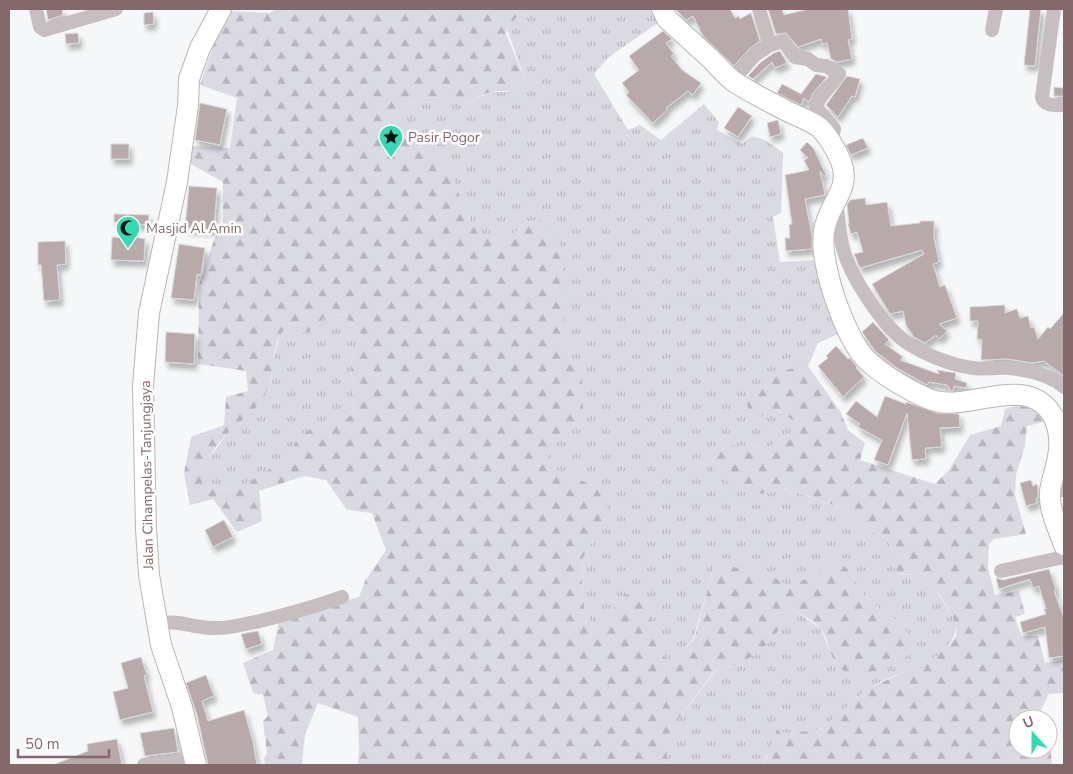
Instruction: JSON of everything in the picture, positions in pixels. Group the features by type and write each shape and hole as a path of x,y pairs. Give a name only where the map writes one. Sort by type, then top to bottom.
{"street":[{"path":"36,9 40,27 44,30 116,9"},
{"name":"Jalan Cihampelas-Tanjungjaya","path":"195,762 182,707 161,645 147,555 143,386 149,313 177,182 188,106 189,79 200,48 221,9"},
{"path":"662,9 667,19 733,80 820,128 831,143 844,173 842,191 828,214 824,232 824,256 835,298 845,323 854,343 866,359 909,389 938,402 957,404 1009,394 1036,399 1046,407 1053,417 1058,430 1060,444 1049,495 1051,508 1064,546"},
{"path":"759,9 770,45"},
{"path":"992,30 996,9"},
{"path":"1054,9 1042,96 1046,104 1064,105"},
{"path":"733,80 755,55 770,45 783,41 795,57 808,58 816,65 826,66 839,74 834,83 818,101 816,107 834,129 831,143"},
{"path":"836,199 843,247 859,285 876,310 905,341 924,353 953,363 974,368 1008,368 1031,371 1054,378 1064,387"},
{"path":"1056,469 1058,488 1064,490"},
{"path":"1001,570 1064,557"},
{"path":"157,624 168,622 183,623 207,629 222,628 280,616 342,597"},
{"path":"144,765 195,762"}],"green space":[{"path":"277,9 523,9 507,29 506,34 524,77 517,87 510,90 488,93 462,105 440,98 422,98 404,105 385,118 398,132 418,144 424,153 446,163 472,225 480,233 490,238 511,236 528,221 539,220 548,226 562,249 566,307 565,318 559,328 574,369 582,376 583,411 579,422 559,434 546,455 550,466 595,486 607,506 606,517 583,558 582,583 584,607 589,620 598,626 610,616 616,600 630,593 640,597 648,605 659,651 667,659 677,655 694,640 714,566 725,563 737,568 749,567 770,575 790,587 837,562 847,568 866,598 902,625 914,644 910,652 903,659 876,671 856,674 847,672 837,665 820,628 792,608 774,637 757,654 733,666 721,667 712,674 668,733 665,745 669,765 358,765 358,717 318,703 305,734 302,765 265,765 264,758 267,753 263,721 268,716 263,695 253,693 243,663 273,650 279,620 359,597 365,581 386,550 372,513 347,510 326,480 304,476 259,491 262,521 237,532 213,499 190,505 184,473 191,437 224,425 226,397 248,391 246,371 198,364 199,285 214,240 223,222 223,182 189,163 190,146 230,148 237,98 200,85 220,25 230,11 269,13","holes":["341,314 347,317 361,335 351,361 355,398 350,416 312,428 298,438 285,461 246,484 226,490 212,486 209,471 210,459 223,438 253,410 267,392 278,339 283,331 288,329 298,333 309,332 326,316"]},
{"path":"523,9 656,9 662,20 609,57 594,74 628,130 640,125 661,140 704,104 719,122 717,130 742,144 752,136 767,141 783,153 781,213 773,217 780,262 819,260 843,332 818,343 808,366 781,371 768,383 747,393 793,419 797,423 796,429 769,447 721,445 761,494 784,488 836,506 855,520 858,525 887,539 901,574 924,576 932,583 957,625 953,639 934,658 868,689 823,728 814,731 788,733 766,757 764,765 669,765 665,745 668,733 713,674 721,667 733,666 774,637 792,608 821,629 834,662 902,625 866,598 847,568 837,562 790,587 770,575 749,567 737,568 725,563 714,566 693,640 677,655 667,659 659,651 648,605 616,600 612,612 605,622 598,626 589,620 584,607 582,583 583,558 606,517 595,486 550,466 546,455 559,434 579,422 574,369 559,328 565,318 528,221 511,236 490,238 480,233 472,225 446,163 424,153 418,143 398,132 385,118 404,105 422,98 440,98 462,105 490,92 507,92 524,77 507,29"},
{"path":"341,314 347,317 361,335 351,361 355,398 350,416 312,428 298,438 285,461 246,484 226,490 212,486 208,475 209,459 226,435 261,401 271,380 272,363 280,335 283,331 288,329 298,333 309,332 326,316"},
{"path":"808,366 840,411 848,430 865,443 860,460 935,484 949,470 970,435 1001,426 1005,409 1026,402 1048,421 1027,426 1025,445 1016,475 1015,495 1026,534 994,539 989,544 988,568 995,595 1019,591 1025,614 1015,617 1021,636 1038,636 1045,663 1064,660 1064,693 1049,694 1042,709 1008,709 1008,759 1051,759 1052,765 764,765 777,730 788,733 820,730 869,688 931,660 950,645 956,636 957,625 930,582 919,576 897,571 890,559 890,544 887,539 858,525 855,520 836,506 785,488 761,494 737,491 712,468 707,457 721,445 769,447 796,429 797,423 777,409 768,416 751,414 744,398 747,393 768,383 781,371"}],"building":[{"path":"46,9 62,9 63,15 48,20"},
{"path":"675,9 730,9 735,18 739,16 740,19 751,13 760,41 749,49 734,66 703,36 693,16 686,20"},
{"path":"768,9 782,9 784,15 809,9 848,9 852,39 848,40 852,59 837,62 831,59 827,43 822,44 821,39 798,47 786,33 776,34"},
{"path":"1030,9 1041,9 1035,66 1024,65"},
{"path":"153,12 154,24 144,25 144,13"},
{"path":"663,31 672,39 666,43 674,54 671,56 682,70 701,83 693,95 688,91 666,108 667,110 653,123 626,95 629,92 622,83 639,70 629,56"},
{"path":"78,33 79,43 66,44 65,34"},
{"path":"780,51 787,63 775,68 772,62 753,79 748,76 761,62"},
{"path":"816,74 827,77 813,93 809,102 804,98 801,105 777,93 782,84 801,94"},
{"path":"847,76 860,79 855,97 852,96 838,117 826,105"},
{"path":"1054,87 1064,88 1064,96 1054,96"},
{"path":"200,103 227,109 220,145 195,140"},
{"path":"738,107 752,116 738,137 724,128"},
{"path":"778,120 781,134 770,137 767,123"},
{"path":"863,138 868,148 851,155 846,145"},
{"path":"807,142 814,149 826,175 824,176 820,171 825,195 805,199 812,236 812,249 786,251 785,238 790,238 789,225 792,224 785,175 809,170 804,160 808,158 800,150"},
{"path":"111,144 129,144 129,159 111,159"},
{"path":"189,186 217,188 214,230 185,228"},
{"path":"865,198 866,205 887,202 891,226 920,223 920,221 934,221 934,238 939,262 933,264 940,287 945,285 957,318 939,324 947,331 939,339 936,335 925,343 914,337 906,325 903,311 890,314 872,284 924,254 922,250 860,268 854,254 863,252 857,232 851,234 848,224 847,205 850,200"},
{"path":"114,214 149,215 148,225 114,222"},
{"name":"Masjid Al Amin","path":"130,236 145,239 144,261 111,260 112,237 130,238"},
{"path":"65,241 66,264 57,265 60,300 44,301 41,265 38,265 38,242"},
{"path":"179,244 205,248 201,275 197,274 194,300 171,298"},
{"path":"1005,305 1005,313 1017,309 1020,318 1028,316 1031,328 1034,327 1038,339 1064,313 1064,376 1044,361 1032,363 1008,359 981,360 982,340 977,339 978,321 970,321 970,307"},
{"path":"873,322 889,340 885,344 903,357 900,360 939,374 937,370 956,373 955,379 967,383 966,388 954,386 953,391 951,391 947,385 929,382 927,385 897,368 875,351 862,332"},
{"path":"166,332 195,334 194,364 165,362"},
{"path":"836,346 848,359 850,358 864,377 843,397 818,366 828,358 826,356"},
{"path":"885,396 937,413 959,414 960,427 940,428 942,447 925,448 926,459 912,460 907,413 888,465 874,460 882,440 858,427 860,424 846,414 856,401 877,417"},
{"path":"1031,480 1033,486 1037,484 1038,498 1036,499 1037,503 1026,506 1020,483"},
{"path":"224,520 233,537 213,547 205,530"},
{"path":"1049,569 1056,590 1054,591 1064,618 1064,656 1049,658 1045,627 1023,633 1020,622 1046,614 1039,586 1033,588 1030,579 999,589 996,578 1003,580"},
{"path":"258,631 262,644 246,649 241,634"},
{"path":"141,657 147,675 144,676 153,712 120,720 113,692 128,688 121,663"},
{"path":"206,675 214,696 202,701 208,721 244,710 257,765 208,765 197,715 186,683"},
{"path":"174,728 178,752 145,756 140,733"},
{"path":"117,739 122,765 53,765 88,751 87,744"}],"place":[{"name":"Pasir Pogor","path":"391,158"},
{"name":"Masjid Al Amin","path":"128,249"}]}
